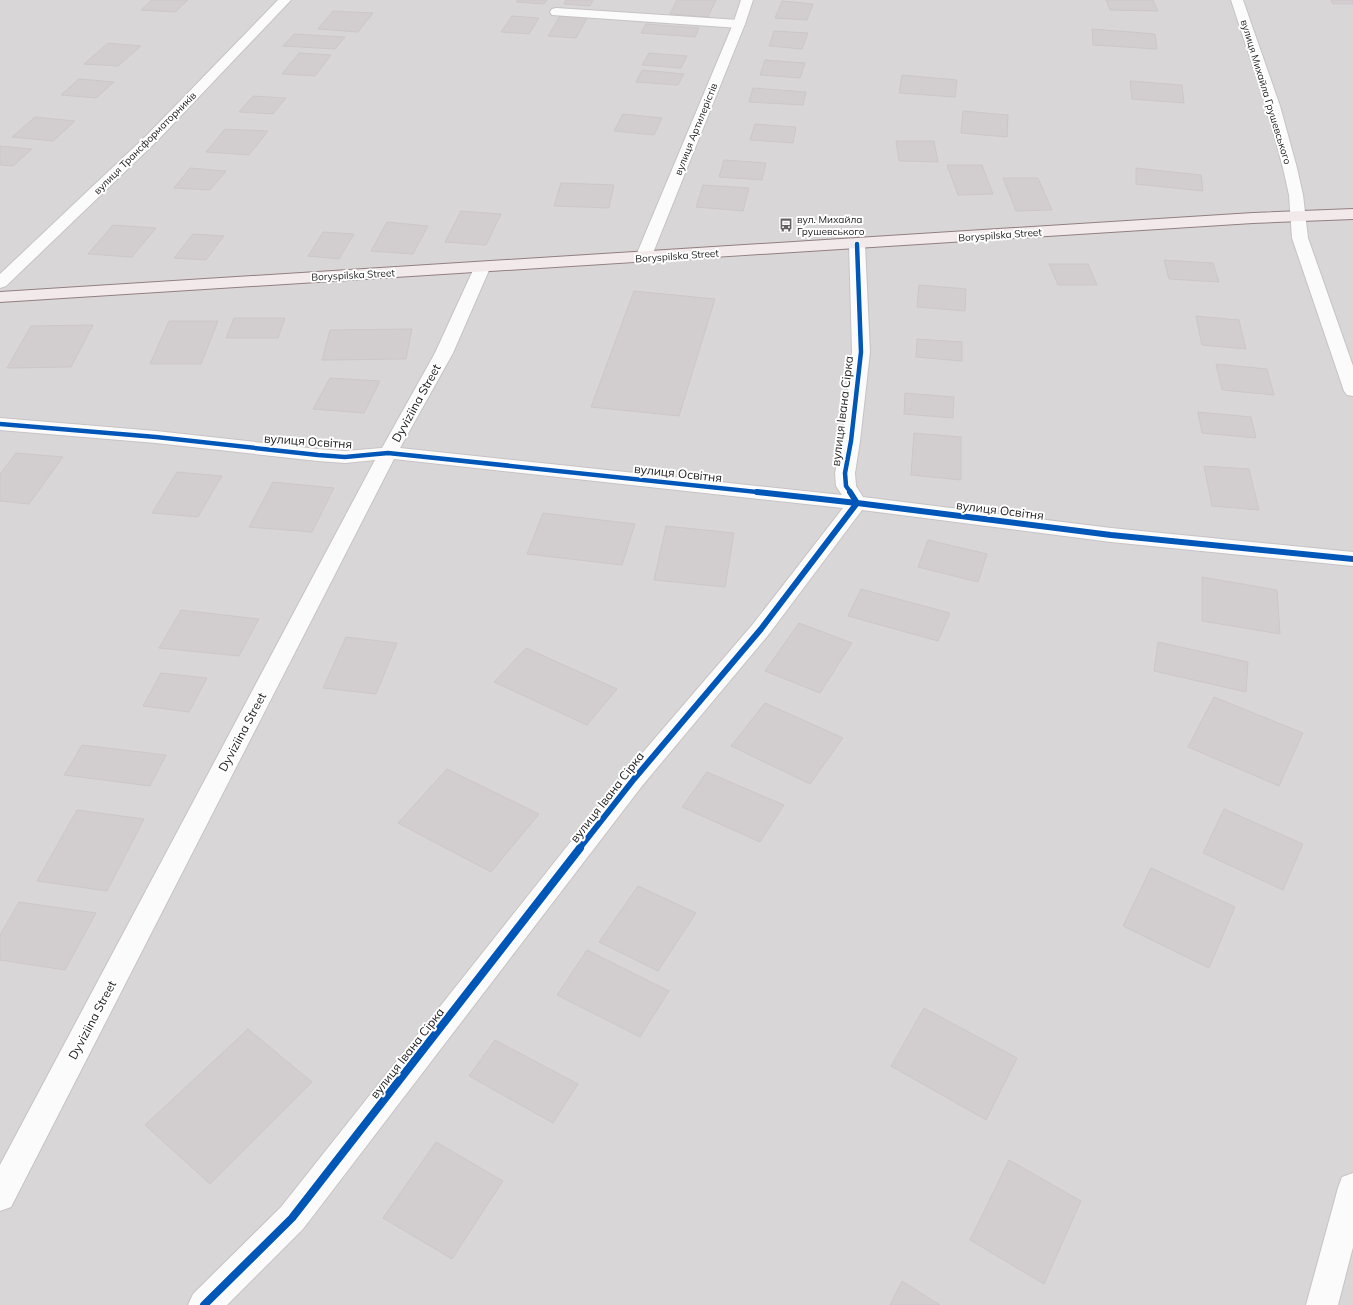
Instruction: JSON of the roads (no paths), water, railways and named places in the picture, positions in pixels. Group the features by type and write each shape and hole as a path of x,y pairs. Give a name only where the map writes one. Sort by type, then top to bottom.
{"main road":[{"name":"Boryspilska Street","path":"0,297 1353,214"}],"street":[{"name":"вулиця Трансформаторників","path":"0,283 152,138 285,0"},
{"name":"вулиця Артилерістів","path":"643,258 739,24 747,0"},
{"name":"вулиця Михайла Грушевського","path":"1237,0 1272,106 1288,162 1296,195 1300,238 1353,391"},
{"path":"556,12 739,24"},
{"name":"вулиця Івана Сірка","path":"204,1305 292,1218 634,779 761,629 857,503 846,486 845,473 851,441 861,352 857,244"},
{"name":"Dyviziina Street","path":"0,1196 388,453 444,353 482,268"},
{"name":"вулиця Освітня","path":"0,424 156,437 345,457 388,453 857,503 1112,535 1353,559"},
{"path":"1322,1305 1353,1188"}],"place":[{"name":"вул. Михайла Грушевського","path":"786,225"}]}
